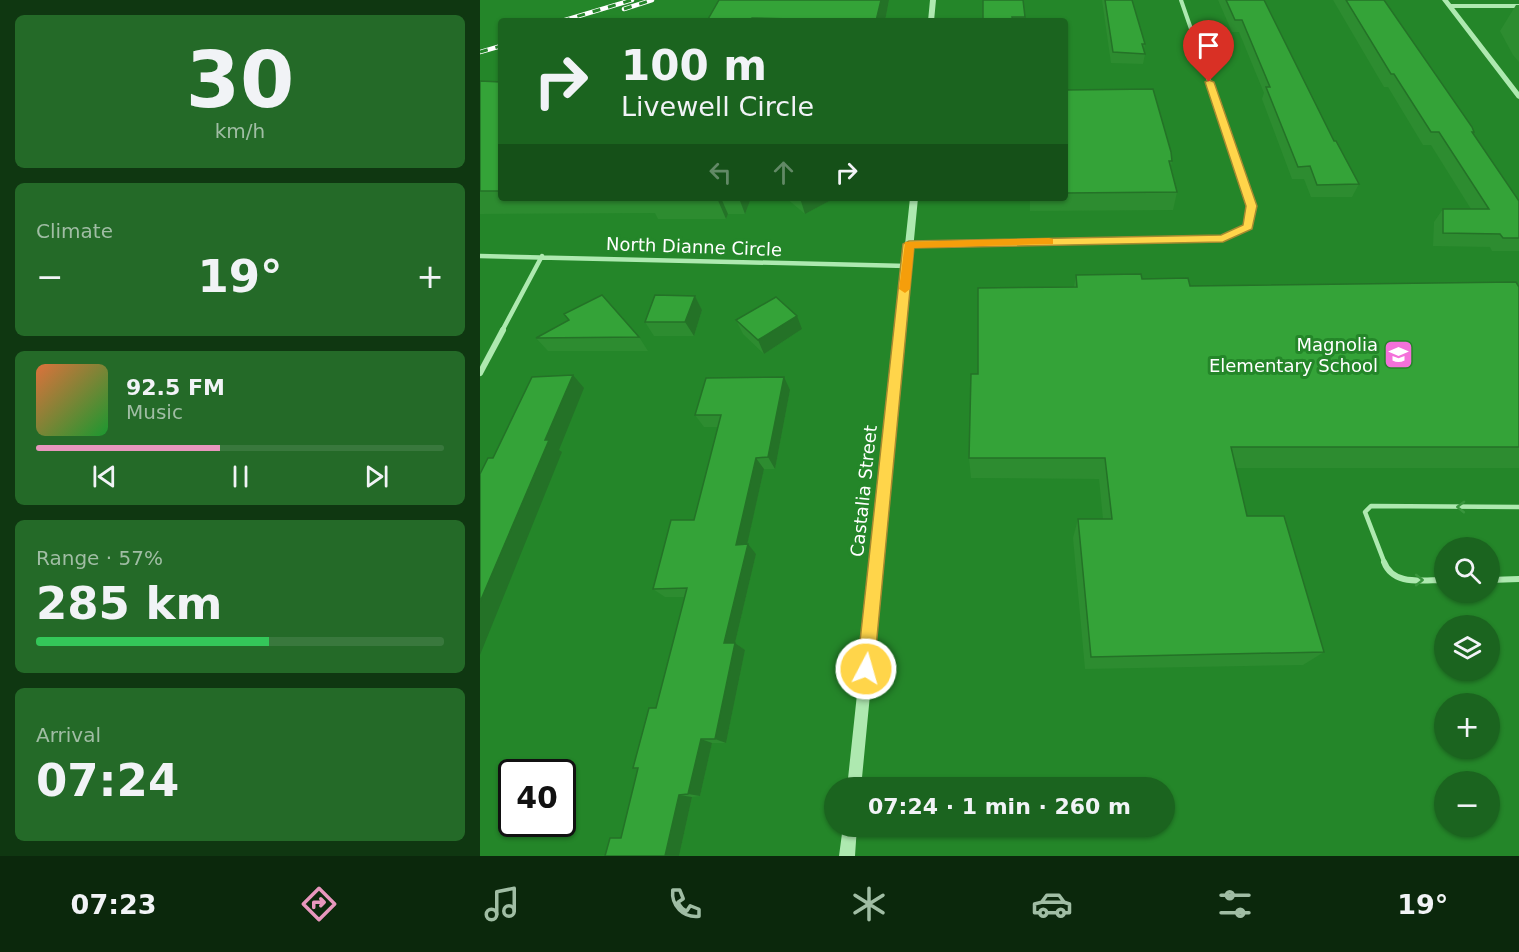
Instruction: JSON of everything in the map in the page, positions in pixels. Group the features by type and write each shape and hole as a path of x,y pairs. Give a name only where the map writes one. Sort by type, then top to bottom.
{"street":[{"path":"931,18 933,0"},
{"path":"909,244 1223,239 1249,227 1252,206 1181,0"},
{"path":"1448,3 1519,6"},
{"path":"1448,3 1519,97"},
{"name":"Castalia Street","path":"855,777 914,201"},
{"name":"North Dianne Circle","path":"480,256 907,266"},
{"path":"480,373 542,256"},
{"path":"847,856 849,837"}],"lane":[{"path":"1434,580 1402,580 1388,572 1365,512 1371,506 1519,507"},
{"path":"1500,580 1519,579"}],"building":[{"path":"719,0 881,0 877,18 709,18"},
{"path":"983,0 1023,0 1025,17 983,18"},
{"path":"1105,0 1132,0 1145,44 1142,44 1145,54 1113,52"},
{"path":"1226,0 1264,0 1334,141 1359,184 1317,185 1310,166 1298,167 1266,87 1270,87 1242,20 1235,20"},
{"path":"1346,0 1384,0 1472,127 1474,132 1472,132 1519,201 1519,238 1503,238 1500,234 1443,233 1443,209 1489,209 1439,132 1431,132 1394,74 1391,74"},
{"path":"480,81 498,82 498,191 480,191"},
{"path":"1153,89 1171,152 1172,161 1169,161 1177,192 1068,193 1068,90"},
{"path":"1141,274 1142,279 1188,278 1190,286 1516,282 1519,287 1519,447 1231,447 1247,516 1284,516 1324,652 1091,657 1078,519 1112,519 1105,458 969,458 971,374 978,374 978,288 1077,287 1076,275"},
{"path":"602,295 639,337 536,338 569,320 564,314"},
{"path":"655,295 695,296 685,322 645,322"},
{"path":"776,297 797,316 758,340 736,320"},
{"path":"573,375 545,440 549,440 480,602 480,474 488,458 493,458 532,377"},
{"path":"784,377 768,457 756,458 736,545 748,544 724,643 735,643 715,739 701,739 688,794 679,795 665,856 605,856 610,838 621,838 638,768 633,768 649,708 656,708 687,588 653,589 671,520 694,520 721,415 695,415 706,378"}],"railway":[{"path":"572,18 632,0"},
{"path":"624,9 652,0"},
{"path":"480,52 498,47"}],"slow traffic":[{"path":"905,289 909,244 1049,242"}],"place":[{"name":"Magnolia Elementary School","path":"1399,355"}],"route":[{"path":"866,669 909,244 1223,239 1249,227 1252,206 1209,82"}]}
